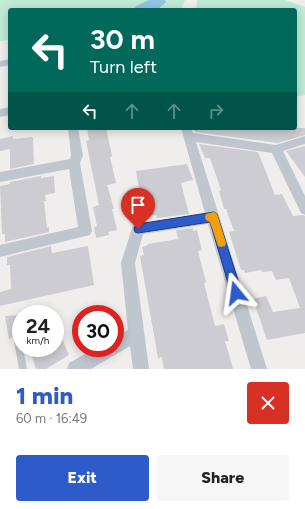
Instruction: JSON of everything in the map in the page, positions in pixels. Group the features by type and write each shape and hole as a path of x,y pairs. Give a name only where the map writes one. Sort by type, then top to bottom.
{"street":[{"path":"0,251 85,231 74,163 77,155 73,130"},
{"path":"259,369 214,217 187,133 276,149 305,140"},
{"path":"276,149 305,209"},
{"path":"0,177 74,163"},
{"path":"141,369 128,263 138,229 214,217"},
{"path":"124,341 136,334"},
{"path":"75,369 96,357"}],"lane":[{"path":"21,357 23,369"}],"green space":[{"path":"0,0 185,0 182,8 8,8 8,40 0,41"},
{"path":"197,0 285,0 305,7 305,95 297,97 297,8 196,8"}],"building":[{"path":"297,128 305,128 305,135 278,143 195,132 194,130 297,130"},
{"path":"87,130 106,130 112,156 110,157 116,183 107,185 114,209 112,209 117,230 108,232 109,235 96,238 94,227 97,226 93,207 99,205 86,141 89,140"},
{"path":"13,136 13,139 33,137 34,164 10,169 10,149 0,151 0,139"},
{"path":"199,144 258,152 275,195 282,194 293,216 305,216 305,333 267,340 253,299 266,296 273,312 300,308 289,278 276,280 272,271 262,272 261,270 245,273 244,270 241,270 229,232 234,231 226,209 224,209 219,191 221,190 210,158 205,158"},
{"path":"305,146 305,177 286,151"},
{"path":"187,164 193,180 181,183 189,214 157,218 156,215 144,217 136,171"},
{"path":"41,176 41,178 54,176 55,193 45,195 46,201 44,201 47,228 49,227 49,232 5,242 5,234 2,234 0,186 10,184 10,182"},
{"path":"193,228 193,231 197,230 202,250 198,251 206,282 204,283 215,326 224,324 229,341 225,341 233,369 164,369 162,357 158,358 140,256 144,255 142,247 148,244 178,239 176,230"},
{"path":"51,246 52,253 88,246 94,285 0,306 0,292 11,289 10,265 7,265 7,257"},
{"path":"5,316 12,316 12,338 9,339"},
{"path":"64,343 69,355 46,369 36,369 32,357 64,357"}],"waterway":[{"path":"147,8 158,2 157,0"}],"slow traffic":[{"path":"210,217 214,217 221,243"}],"route":[{"path":"138,229 214,217 236,293"}]}
